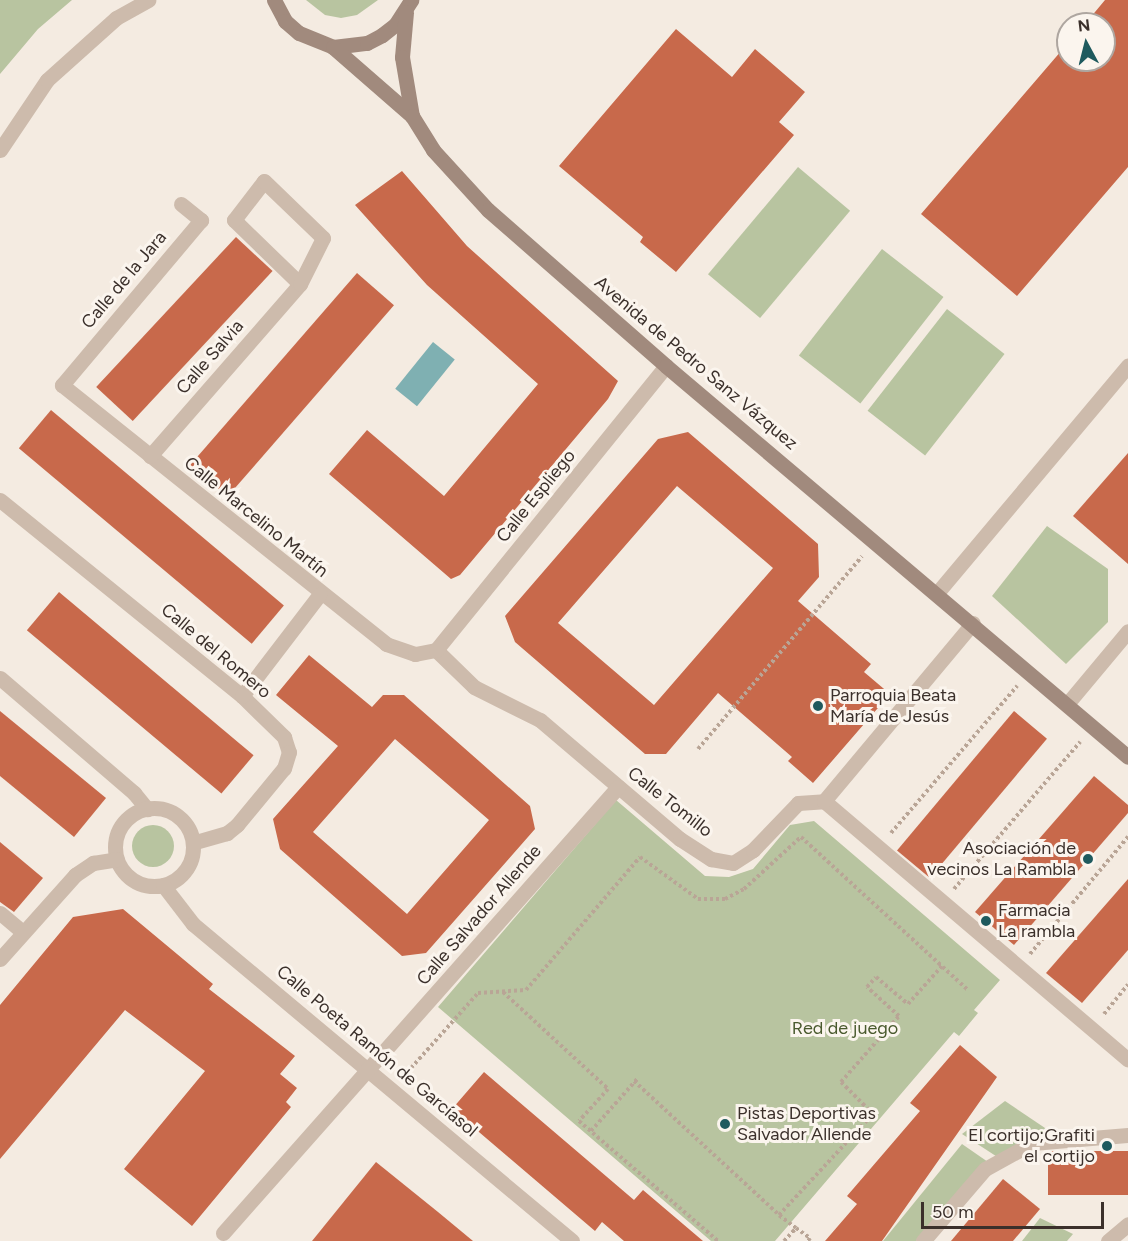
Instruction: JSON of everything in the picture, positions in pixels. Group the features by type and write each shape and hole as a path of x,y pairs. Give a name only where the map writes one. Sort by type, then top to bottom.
{"street":[{"path":"0,150 47,80 116,18 148,0"},
{"path":"272,2 299,33 333,46 367,43 395,25 408,6"},
{"name":"Avenida de Pedro Sanz Vázquez","path":"408,6 402,57 412,116"},
{"name":"Avenida de Pedro Sanz Vázquez","path":"333,46 412,116 433,150 488,210 666,366 973,623 1128,757"},
{"name":"Calle Salvia","path":"150,456 300,284 323,238 264,181 234,220 300,284"},
{"name":"Calle de la Jara","path":"62,385 201,220 181,204"},
{"path":"937,593 1128,365"},
{"name":"Calle Espliego","path":"436,650 666,366"},
{"name":"Calle Marcelino Martín","path":"62,385 320,594 386,644 415,654 436,650"},
{"name":"Calle del Romero","path":"0,500 242,696 284,737 288,759 237,825 227,833 193,843"},
{"path":"242,696 320,594"},
{"path":"973,623 824,801 944,900 1128,1060"},
{"path":"1067,704 1128,631"},
{"name":"Calle Tomillo","path":"436,650 474,687 540,720 680,839 711,859 733,863 753,850 798,803 824,801"},
{"path":"0,678 134,793 147,809 177,816 193,843 186,870 163,885 140,884 130,878 117,859 116,837 120,827 127,819 147,809"},
{"name":"Calle Salvador Allende","path":"223,1233 370,1070 618,787"},
{"path":"0,959 84,867 117,859"},
{"name":"Calle Poeta Ramón de Garcíasol","path":"163,885 193,924 572,1241"},
{"path":"0,913 23,932"},
{"path":"923,1241 985,1169 1032,1143 1128,1135"},
{"path":"1108,1241 1128,1224"}],"path":[{"path":"698,749 875,541"},
{"path":"880,846 1029,671"},
{"path":"944,900 1093,727"},
{"path":"392,1089 478,993 526,990 640,856 698,899 725,899 744,890 801,837 969,990"},
{"path":"1020,966 1128,837"},
{"path":"779,1215 873,1114 841,1082 899,1016 867,987 876,976 908,1004 942,966"},
{"path":"1092,1028 1128,984"},
{"path":"502,992 608,1089 579,1121 718,1241"},
{"path":"591,1131 636,1080 779,1215 810,1238 807,1241"},
{"path":"784,1241 796,1228"}],"green space":[{"path":"0,0 72,0 38,29 0,74"},
{"path":"306,0 378,0 357,15 341,18 325,15"},
{"path":"798,167 850,211 760,318 708,274"},
{"path":"882,249 943,297 860,403 799,355"},
{"path":"947,309 1005,354 925,456 868,411"},
{"path":"1047,526 1108,569 1108,622 1066,664 992,596"},
{"name":"Pistas Deportivas Salvador Allende","path":"616,800 705,876 729,877 753,869 790,825 814,821 1000,980 974,1010 978,1013 959,1036 954,1032 775,1241 711,1241 438,1007"},
{"path":"153,825 168,831 174,846 168,861 153,867 138,861 132,846 138,831"},
{"path":"1005,1101 1048,1130 1002,1160 962,1134"},
{"path":"962,1144 988,1162 916,1241 883,1241"},
{"path":"1040,1218 1073,1234 1067,1241 1022,1241"}],"water":[{"path":"433,342 455,360 417,406 395,389"}],"building":[{"path":"1105,0 1128,0 1128,167 1017,296 921,214 1056,57 1056,72 1116,72 1116,12 1095,12"},
{"path":"676,29 732,77 755,49 805,92 779,122 794,135 676,272 640,242 643,237 559,166"},
{"path":"402,171 467,246 618,381 608,399 460,575 451,579 329,474 367,430 444,496 538,384 427,285 355,205"},
{"path":"236,237 273,271 133,421 96,387"},
{"path":"357,273 394,305 227,497 190,465"},
{"path":"51,410 284,605 252,644 19,448"},
{"path":"688,432 818,544 819,577 798,601 871,664 864,672 890,694 813,783 788,761 792,757 718,693 666,754 645,754 515,642 505,616 658,439","holes":["677,486 773,568 654,705 558,623"]},
{"path":"1128,453 1128,564 1073,516"},
{"path":"59,592 254,755 221,794 27,630"},
{"path":"309,655 372,707 383,695 404,695 530,806 535,829 426,953 402,956 280,849 273,819 338,746 276,695","holes":["395,739 489,820 407,914 313,832"]},
{"path":"0,711 106,798 74,837 0,776"},
{"path":"1014,711 1047,739 930,878 897,850"},
{"path":"1094,776 1128,805 1128,813 1014,945 975,912"},
{"path":"0,842 43,878 14,912 0,902"},
{"path":"1128,879 1128,950 1082,1003 1046,973"},
{"path":"123,909 213,984 209,989 295,1056 280,1074 297,1088 286,1102 291,1107 192,1226 124,1169 205,1071 125,1010 0,1159 0,1005 73,917"},
{"path":"960,1045 997,1077 882,1241 825,1241 857,1204 847,1196 920,1111 910,1103"},
{"path":"484,1072 634,1200 643,1190 703,1241 624,1241 602,1222 595,1231 452,1109"},
{"path":"1048,1151 1128,1151 1128,1195 1048,1195"},
{"path":"376,1162 438,1212 473,1241 312,1241"},
{"path":"1003,1179 1040,1209 1013,1241 951,1241"}],"place":[{"name":"Parroquia Beata María de Jesús","path":"818,706"},
{"name":"Asociación de vecinos La Rambla","path":"1088,859"},
{"name":"Farmacia La rambla","path":"986,921"},
{"name":"Pistas Deportivas Salvador Allende","path":"725,1124"},
{"name":"El cortijo;Grafiti el cortijo","path":"1107,1146"}],"park label":[{"name":"Red de juego","path":"845,1028"}]}
